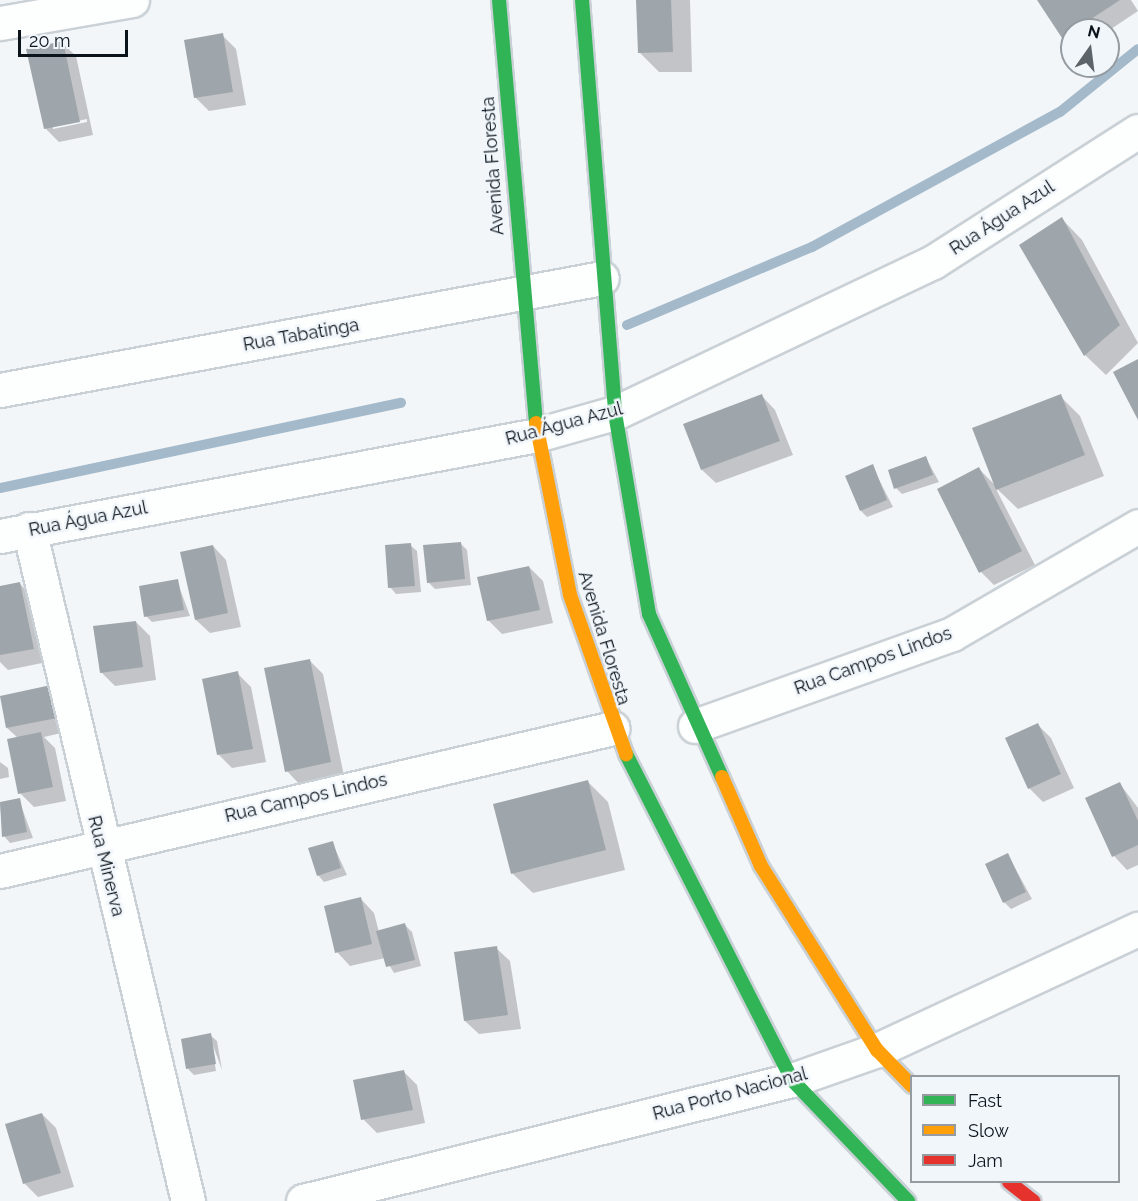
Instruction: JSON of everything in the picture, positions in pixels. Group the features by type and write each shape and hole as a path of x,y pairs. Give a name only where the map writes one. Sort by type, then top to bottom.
{"street":[{"path":"0,23 132,0"},
{"name":"Avenida Floresta","path":"499,0 521,295 537,435 570,595 613,728 792,1080 908,1201"},
{"path":"582,0 615,413 649,614 695,726 761,866 877,1050 910,1084"},
{"name":"Rua Água Azul","path":"14,533 537,435 615,413 933,262 1138,131"},
{"name":"Rua Tabatinga","path":"0,390 603,278"},
{"name":"Rua Campos Lindos","path":"695,726 952,634 1138,526"},
{"name":"Rua Minerva","path":"14,533 100,845 188,1201"},
{"name":"Rua Campos Lindos","path":"0,871 100,845 613,728"},
{"name":"Rua Porto Nacional","path":"303,1201 792,1080 877,1050 1138,929"},
{"path":"1010,1183 1033,1201"}],"building":[{"path":"636,0 671,0 673,52 638,53"},
{"path":"1037,0 1120,0 1093,18 1060,18 1060,35"},
{"path":"223,33 233,92 194,98 184,40"},
{"path":"63,41 80,122 44,129 26,49"},
{"path":"1062,217 1120,325 1084,356 1019,245"},
{"path":"1138,359 1138,420 1113,372"},
{"path":"762,394 780,441 701,470 683,424"},
{"path":"1061,394 1085,455 996,490 972,428"},
{"path":"926,456 933,475 894,489 888,470"},
{"path":"873,464 887,500 860,511 845,476"},
{"path":"979,467 1022,551 979,573 937,489"},
{"path":"461,542 465,579 427,583 423,545"},
{"path":"411,543 415,586 388,588 385,545"},
{"path":"213,545 228,613 195,620 180,552"},
{"path":"529,566 540,610 487,621 477,577"},
{"path":"178,579 184,610 144,617 139,586"},
{"path":"20,582 34,649 0,655 0,586"},
{"path":"136,621 143,667 100,673 93,626"},
{"path":"310,659 331,762 285,772 264,668"},
{"path":"238,671 253,749 217,755 202,679"},
{"path":"51,685 57,718 6,728 0,696"},
{"path":"1038,723 1061,774 1028,789 1005,738"},
{"path":"41,732 53,787 18,794 7,739"},
{"path":"588,780 606,850 511,874 493,804"},
{"path":"1120,782 1138,821 1138,845 1112,857 1085,798"},
{"path":"20,798 27,832 2,837 0,802"},
{"path":"333,841 341,868 317,876 308,848"},
{"path":"1008,853 1026,892 1003,903 985,864"},
{"path":"361,897 372,944 335,953 324,906"},
{"path":"405,923 415,960 386,967 376,931"},
{"path":"497,946 508,1015 464,1021 454,952"},
{"path":"211,1033 216,1064 186,1069 181,1039"},
{"path":"404,1070 413,1110 361,1120 353,1080"},
{"path":"42,1113 61,1173 23,1184 5,1124"}],"waterway":[{"path":"627,325 812,247 1060,112 1138,49"},
{"path":"0,488 401,403"}],"traffic: fast":[{"path":"499,0 536,423"},
{"path":"582,0 615,413 649,614 722,777"},
{"path":"626,754 792,1080 908,1201"}],"traffic: slow":[{"path":"536,423 570,595 626,754"},
{"path":"722,777 761,866 877,1050 910,1084"}],"traffic: jam":[{"path":"1010,1183 1033,1201"}]}
